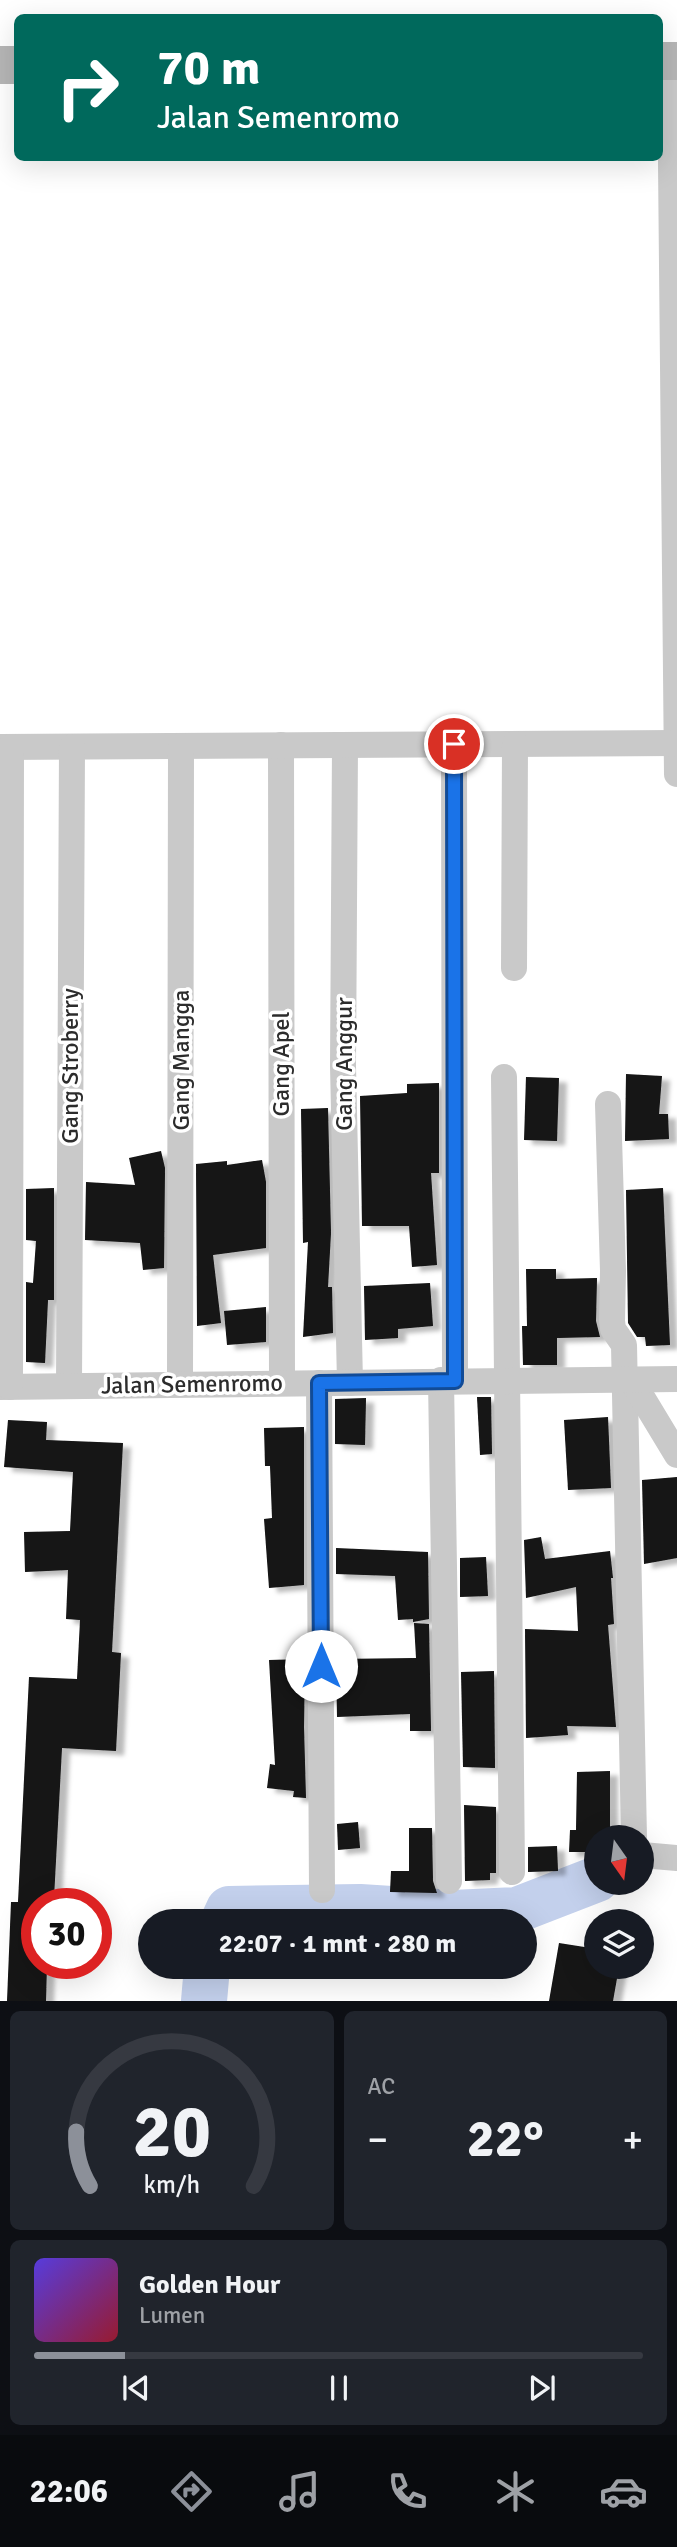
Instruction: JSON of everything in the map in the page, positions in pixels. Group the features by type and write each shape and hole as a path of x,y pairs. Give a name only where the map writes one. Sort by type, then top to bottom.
{"street":[{"path":"669,61 677,774"},
{"path":"5,1387 6,747 72,747 182,755 281,745 677,743"},
{"path":"449,1881 448,1381 454,744"},
{"path":"514,968 515,744"},
{"name":"Gang Apel","path":"281,745 282,1382"},
{"name":"Gang Anggur","path":"345,745 343,1066 350,1383"},
{"name":"Gang Stroberry","path":"69,1386 72,747"},
{"name":"Gang Mangga","path":"180,1384 182,755"},
{"path":"504,1077 512,1872"},
{"path":"608,1104 612,1321 613,1329 624,1345 628,1379 634,1825"},
{"name":"Jalan Semenromo","path":"5,1387 677,1378"},
{"path":"628,1379 677,1455"},
{"path":"319,1383 322,1890"},
{"path":"654,1856 677,1858"}],"building":[{"path":"626,1074 662,1076 659,1114 668,1114 669,1139 625,1141"},
{"path":"526,1077 559,1078 557,1141 524,1140"},
{"path":"439,1083 439,1173 431,1173 437,1265 412,1267 409,1226 362,1226 360,1096 407,1093 407,1084"},
{"path":"328,1108 331,1233 328,1287 332,1287 333,1333 303,1337 308,1242 303,1243 301,1109"},
{"path":"161,1151 165,1168 164,1268 143,1270 140,1243 85,1240 86,1182 135,1185 129,1158"},
{"path":"262,1160 266,1182 266,1248 213,1255 221,1323 197,1326 196,1164 227,1161 227,1165"},
{"path":"54,1188 54,1300 48,1300 45,1363 26,1362 26,1282 33,1283 36,1241 26,1240 26,1189"},
{"path":"663,1188 670,1345 646,1346 645,1337 637,1337 628,1323 626,1190"},
{"path":"526,1269 556,1269 556,1279 597,1278 596,1321 600,1337 557,1338 557,1365 523,1365 522,1326 527,1326"},
{"path":"430,1283 433,1326 398,1329 398,1338 365,1340 364,1286"},
{"path":"266,1307 266,1342 227,1345 224,1311"},
{"path":"477,1397 491,1397 492,1454 480,1455"},
{"path":"366,1398 365,1445 335,1444 335,1399"},
{"path":"608,1417 611,1488 568,1490 564,1420"},
{"path":"8,1420 47,1422 46,1440 123,1443 112,1652 121,1653 116,1751 62,1748 55,1888 21,1888 21,1979 47,1979 46,2001 7,2001 11,1902 18,1902 29,1677 77,1679 80,1620 66,1619 68,1570 25,1572 24,1532 70,1531 73,1472 4,1467"},
{"path":"304,1427 304,1585 269,1588 264,1519 272,1518 270,1466 265,1466 264,1428"},
{"path":"677,1477 677,1558 644,1564 642,1480"},
{"path":"541,1537 545,1559 610,1551 614,1624 608,1625 616,1727 567,1726 568,1735 526,1738 525,1629 578,1631 576,1587 526,1598 524,1540"},
{"path":"336,1548 428,1552 429,1619 413,1622 413,1619 398,1620 395,1576 336,1574"},
{"path":"486,1557 488,1596 460,1597 460,1558"},
{"path":"414,1623 429,1624 431,1731 410,1731 410,1714 337,1717 336,1659 416,1658"},
{"path":"305,1659 306,1798 293,1797 294,1791 267,1788 270,1764 275,1765 269,1660"},
{"path":"494,1671 495,1768 463,1767 461,1672"},
{"path":"610,1771 610,1825 584,1825 584,1852 569,1852 570,1830 576,1830 577,1772"},
{"path":"464,1805 496,1807 496,1873 490,1873 490,1880 465,1881"},
{"path":"358,1822 360,1848 338,1850 337,1824"},
{"path":"409,1828 432,1828 433,1881 437,1893 390,1892 391,1871 409,1871"},
{"path":"557,1846 558,1871 528,1872 528,1847"},
{"path":"559,1943 584,1947 584,1979 617,1979 613,2001 549,2001"}],"waterway":[{"path":"520,1909 584,1884"},
{"path":"229,1909 391,1909"},
{"path":"204,2001 206,1979"}],"route":[{"path":"321,1666 319,1383 455,1381 454,744"}]}
